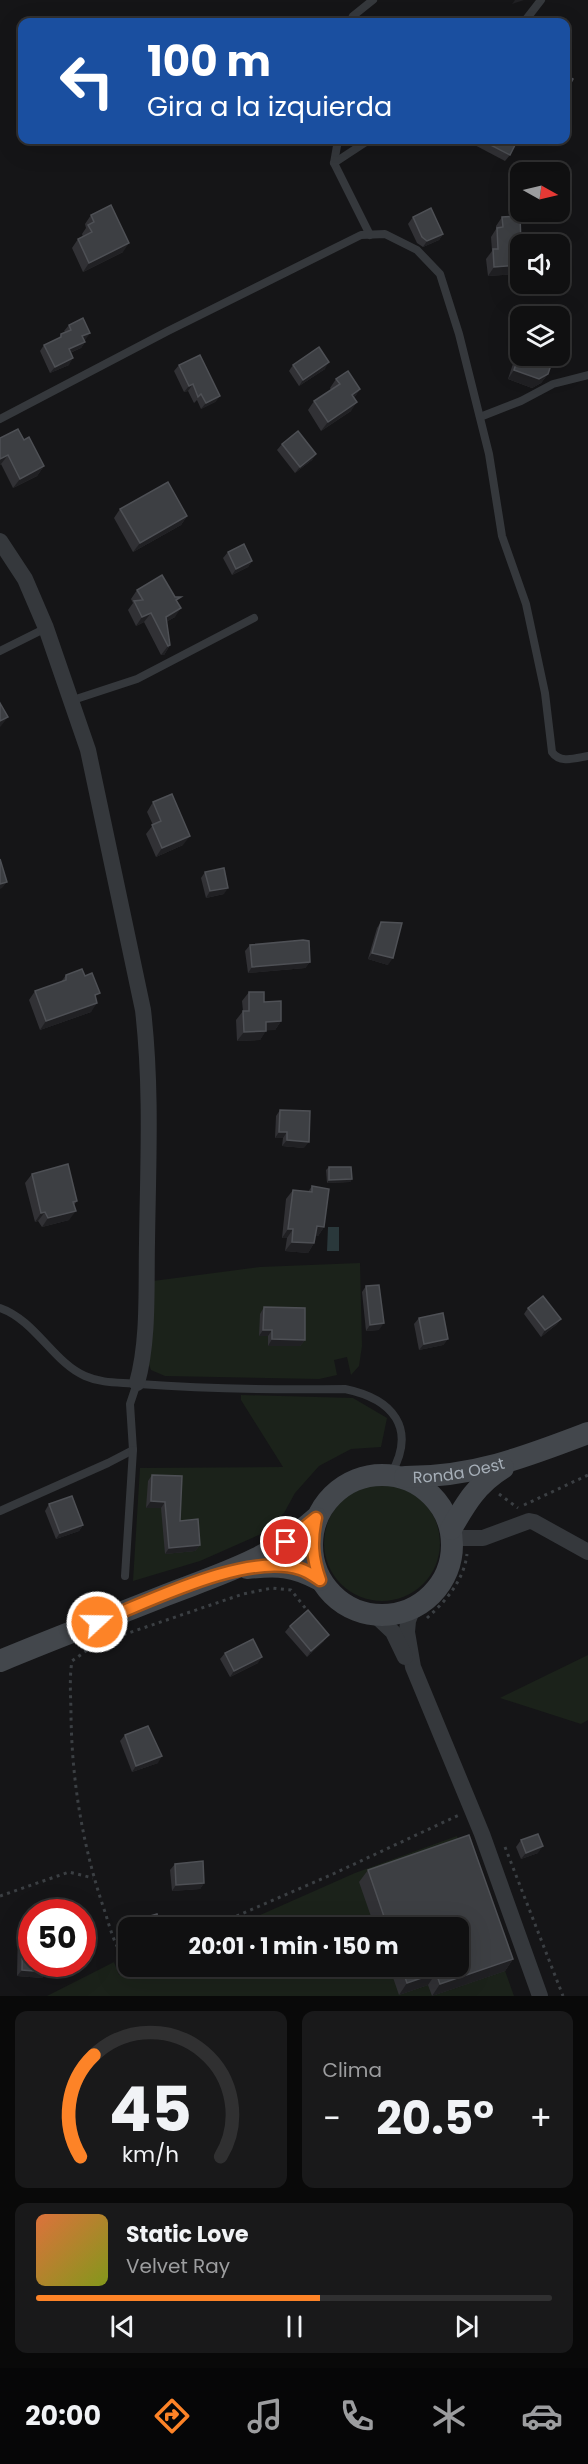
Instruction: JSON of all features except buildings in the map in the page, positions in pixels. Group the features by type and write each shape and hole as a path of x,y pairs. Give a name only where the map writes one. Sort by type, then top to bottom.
{"main road":[{"name":"Ronda Oest","path":"397,1476 453,1475 513,1461 588,1432"},
{"name":"Ronda Oest","path":"457,1536 485,1479 513,1461"},
{"path":"372,1474 397,1476 425,1489 441,1507 457,1536 452,1555 447,1572 439,1586 417,1615 401,1613 375,1615 358,1612 343,1604 320,1580 313,1560 311,1539 316,1518 325,1502 338,1489 354,1479 372,1474"},
{"path":"0,1662 237,1569 286,1542 316,1518"},
{"path":"237,1569 281,1565 301,1569 320,1580"}],"street":[{"path":"0,541 25,579 46,628 88,750 138,984 148,1053 150,1096 146,1279 142,1366 137,1383"},
{"path":"457,1536 483,1538 529,1521 588,1552"},
{"path":"375,1615 393,1632 413,1667"},
{"path":"417,1615 408,1621 407,1632 413,1667 472,1809 540,1996"}],"lane":[{"path":"352,18 373,0"},
{"path":"527,18 541,0"},
{"path":"337,144 334,163 370,235"},
{"path":"334,163 363,144"},
{"path":"0,419 168,331 361,235 385,234 417,250 440,274 459,334 489,454 502,536 518,575 529,615 545,693 552,752 557,758 563,759 588,756"},
{"path":"480,417 521,401 553,384 588,375"},
{"path":"72,700 137,679 254,618"},
{"path":"0,651 46,628"},
{"path":"0,1308 24,1321 82,1375 107,1382 222,1388 345,1389 358,1392 380,1404 400,1422 403,1437 397,1476"},
{"path":"125,1576 133,1450 130,1404 137,1383"},
{"path":"0,1511 133,1450"}],"path":[{"path":"495,1491 518,1508 588,1476"},
{"path":"417,1615 437,1608 454,1588 465,1566 457,1536"},
{"path":"118,1949 93,1878 80,1824 71,1737 70,1672 72,1661 96,1644 243,1594 272,1588 291,1590 306,1609"},
{"path":"234,1917 472,1809"},
{"path":"501,1839 563,1996"},
{"path":"0,1896 69,1872 93,1878"}],"shaded area":[{"path":"328,1227 339,1227 339,1251 327,1251"},
{"path":"360,1263 362,1346 359,1366 351,1375 347,1357 334,1360 337,1375 319,1379 165,1376 151,1370 149,1365 153,1281 260,1267"},
{"path":"241,1395 353,1398 387,1418 381,1447 351,1449 319,1466 295,1493 284,1513 261,1534 200,1561 133,1581 140,1468 283,1467 241,1400"},
{"path":"382,1485 404,1489 423,1502 436,1521 440,1543 436,1565 423,1584 404,1597 382,1601 360,1597 341,1584 328,1565 324,1543 328,1521 341,1502 360,1489"},
{"path":"588,1655 588,1720 581,1724 500,1698"},
{"path":"457,1836 514,1996 47,1996 84,1977 96,1977 96,1971 114,1962 118,1977 469,1977 469,1917 256,1917 355,1873"}],"route":[{"path":"97,1622 237,1569 281,1565 301,1569 320,1580 313,1560 311,1539 316,1518 286,1542"}]}
